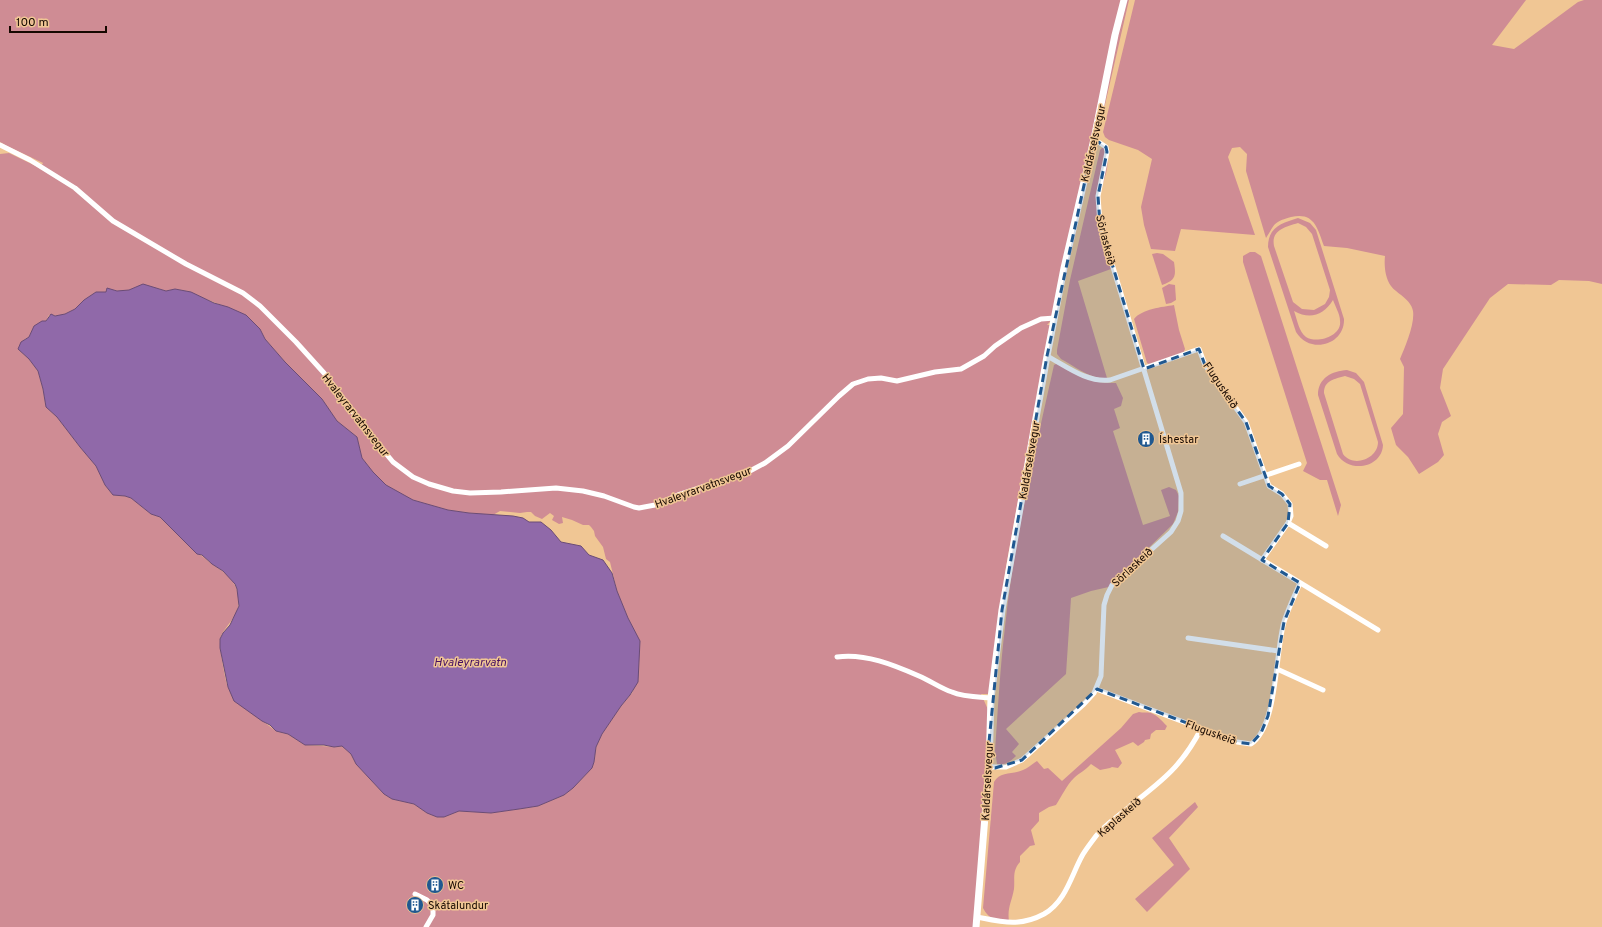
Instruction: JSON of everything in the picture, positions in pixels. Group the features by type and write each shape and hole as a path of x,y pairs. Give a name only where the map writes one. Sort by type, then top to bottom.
{"street":[{"name":"Kaldárselsvegur","path":"976,927 989,767 992,698 1003,603 1064,268 1124,0"},
{"name":"Sörlaskeið","path":"989,767 1006,767 1022,760 1083,705 1096,689 1100,676 1104,605 1109,590 1123,575 1171,532 1178,521 1181,512 1181,493 1100,224 1098,196 1107,152 1106,147 1094,139"},
{"name":"Hvaleyrarvatnsvegur","path":"0,145 30,160 75,188 119,225 186,264 243,293 260,306 324,373 351,411 393,462 413,477 429,484 453,491 501,492 556,488 604,496 634,507 640,508 655,505 678,495 748,472 765,463 788,446 838,396 853,384 868,379 881,378 897,381 935,372 961,369 984,356 994,346 1021,328 1041,319 1055,318"},
{"name":"Fluguskeið","path":"1144,369 1199,349 1205,365 1246,422 1269,486 1282,494 1290,504 1290,516 1288,523"},
{"path":"1047,356 1083,375 1101,381 1110,380 1144,369"},
{"path":"1240,484 1299,464"},
{"path":"1262,560 1288,523 1326,546"},
{"path":"1223,536 1378,630"},
{"name":"Fluguskeið","path":"1096,689 1237,742 1247,744 1253,742 1261,732 1268,716 1284,622 1300,582"},
{"path":"1188,638 1278,651"},
{"path":"837,657 847,656 882,661 920,676 936,686 954,693 992,698"},
{"path":"1277,669 1324,690"},
{"name":"Kaplaskeið","path":"977,917 1007,923 1022,922 1045,913 1054,906 1067,890 1082,857 1097,834 1176,767 1187,753 1201,729"},
{"path":"416,894 434,906 433,914 426,927"}],"highlighted area":[{"path":"1094,139 1106,147 1107,152 1098,196 1100,224 1144,369 1199,349 1205,365 1246,422 1269,486 1282,494 1290,504 1288,523 1262,560 1300,583 1284,622 1268,716 1261,733 1251,744 1237,742 1097,689 1022,760 995,768 989,767 989,742 1002,610 1047,356"}],"shaded area":[{"path":"0,0 1129,0 1057,314 1047,325 1050,325 1006,567 990,694 981,694 990,714 976,927 0,927 0,154 9,153 40,168 43,163 0,142","holes":["136,287 157,288 166,291 175,289 186,291 246,315 260,329 265,339 285,362 322,399 337,421 357,437 362,458 373,472 386,485 398,492 413,500 448,510 493,515 500,511 520,513 531,512 535,516 542,519 550,513 554,516 552,520 559,524 563,523 562,517 583,525 589,525 591,527 595,536 603,547 606,559 610,562 617,591 628,618 640,641 637,680 632,693 621,706 602,734 596,747 592,768 573,788 564,795 538,806 491,813 459,811 444,817 437,817 427,813 414,804 392,799 384,794 356,764 351,754 342,746 305,745 288,734 276,731 237,703 227,683 222,663 220,643 223,631 235,616 237,611 239,600 236,587 228,576 197,554 160,517 151,514 131,498 113,495 105,485 96,466 57,417 46,407 38,371 29,359 18,349 25,339 29,337 34,326 46,321 49,315 60,316 65,314 75,309 84,300 96,292 106,292 107,288 122,291 130,290"]},
{"path":"1135,0 1526,0 1492,45 1514,49 1578,2 1584,0 1602,0 1602,284 1589,281 1559,280 1551,285 1508,284 1490,298 1443,369 1440,388 1451,416 1442,422 1438,434 1444,455 1438,462 1419,474 1408,457 1396,445 1391,428 1403,414 1404,367 1400,359 1413,322 1413,311 1410,303 1389,283 1385,271 1385,256 1347,248 1324,246 1314,222 1305,217 1299,216 1291,217 1278,222 1266,238 1246,171 1247,154 1240,147 1232,148 1228,157 1255,235 1181,229 1175,251 1151,249 1144,225 1141,207 1152,159 1138,150 1109,140 1105,137 1103,132"},
{"path":"1104,148 1107,155 1108,162 1106,175 1099,196 1098,211 1100,228 1111,269 1078,281 1107,378 1089,375 1061,359 1057,354 1070,280 1100,150"},
{"path":"1298,218 1310,223 1316,230 1344,319 1343,328 1339,335 1333,341 1326,344 1318,345 1310,343 1302,339 1296,332 1268,247 1270,235 1273,230 1281,224","holes":["1298,223 1306,227 1312,234 1330,290 1329,297 1325,304 1314,310 1302,309 1293,302 1274,246 1275,236 1280,230","1333,300 1340,318 1340,326 1337,331 1322,339 1316,340 1306,337 1300,329 1294,311 1306,315 1316,314 1325,309"]},
{"path":"1250,252 1255,252 1261,256 1341,505 1338,516 1327,480 1320,480 1303,471 1307,463 1243,262 1243,256"},
{"path":"1152,254 1163,254 1174,262 1174,277 1162,285"},
{"path":"1169,284 1175,285 1176,300 1166,304 1162,288"},
{"path":"1174,305 1179,330 1185,349 1183,354 1151,365 1147,363 1134,319 1147,311"},
{"path":"1058,363 1071,372 1092,381 1116,383 1123,398 1121,406 1114,409 1120,428 1113,431 1143,525 1170,516 1161,490 1169,487 1176,490 1179,496 1178,512 1173,524 1129,567 1113,586 1091,591 1071,598 1066,674 1006,729 1019,744 1012,752 1016,756 1007,763 997,764 995,751 1000,673 1009,594 1019,528 1054,365"},
{"path":"1347,370 1356,373 1364,382 1383,445 1381,453 1377,459 1364,466 1349,464 1342,460 1337,454 1318,395 1320,384 1323,380 1331,374","holes":["1345,376 1354,379 1360,384 1378,442 1377,448 1370,457 1358,461 1347,458 1343,454 1324,393 1326,385 1334,379"]},
{"path":"1139,712 1151,713 1156,716 1167,726 1165,730 1156,730 1151,734 1150,739 1145,740 1138,746 1133,742 1115,750 1122,763 1118,768 1112,767 1100,770 1091,764 1071,781 1056,805 1039,813 1039,821 1031,830 1035,845 1030,846 1020,856 1020,862 1017,865 1014,875 1014,889 1010,905 1009,921 997,920 988,915 983,908 994,782 1000,776 1019,772 1037,761 1044,769 1048,768 1062,781 1121,728 1133,714"},
{"path":"1195,802 1198,807 1169,838 1190,869 1147,912 1135,899 1174,865 1152,838"}],"water":[{"name":"Hvaleyrarvatn","path":"143,284 166,291 175,289 191,292 214,303 246,315 260,329 265,339 285,362 322,399 337,421 357,437 362,458 386,485 413,500 448,510 513,516 523,518 529,522 541,522 551,530 561,542 581,546 589,555 603,560 612,573 617,591 628,618 640,641 638,682 602,734 596,747 592,768 573,788 564,795 538,806 491,813 459,811 444,817 437,817 427,813 414,804 392,799 384,794 356,764 351,754 342,746 334,747 324,745 305,745 288,734 276,731 270,725 234,701 228,687 220,648 220,639 230,625 239,606 235,584 223,571 202,555 197,554 160,517 151,514 131,498 113,495 105,485 96,466 57,417 46,407 38,371 29,359 18,349 21,342 29,337 34,326 42,321 46,321 51,314 55,316 65,314 75,309 84,300 96,292 106,292 107,288 117,291 129,290"}],"place":[{"name":"Íshestar","path":"1146,439"},
{"name":"WC","path":"435,885"},
{"name":"Skátalundur","path":"415,905"}]}
